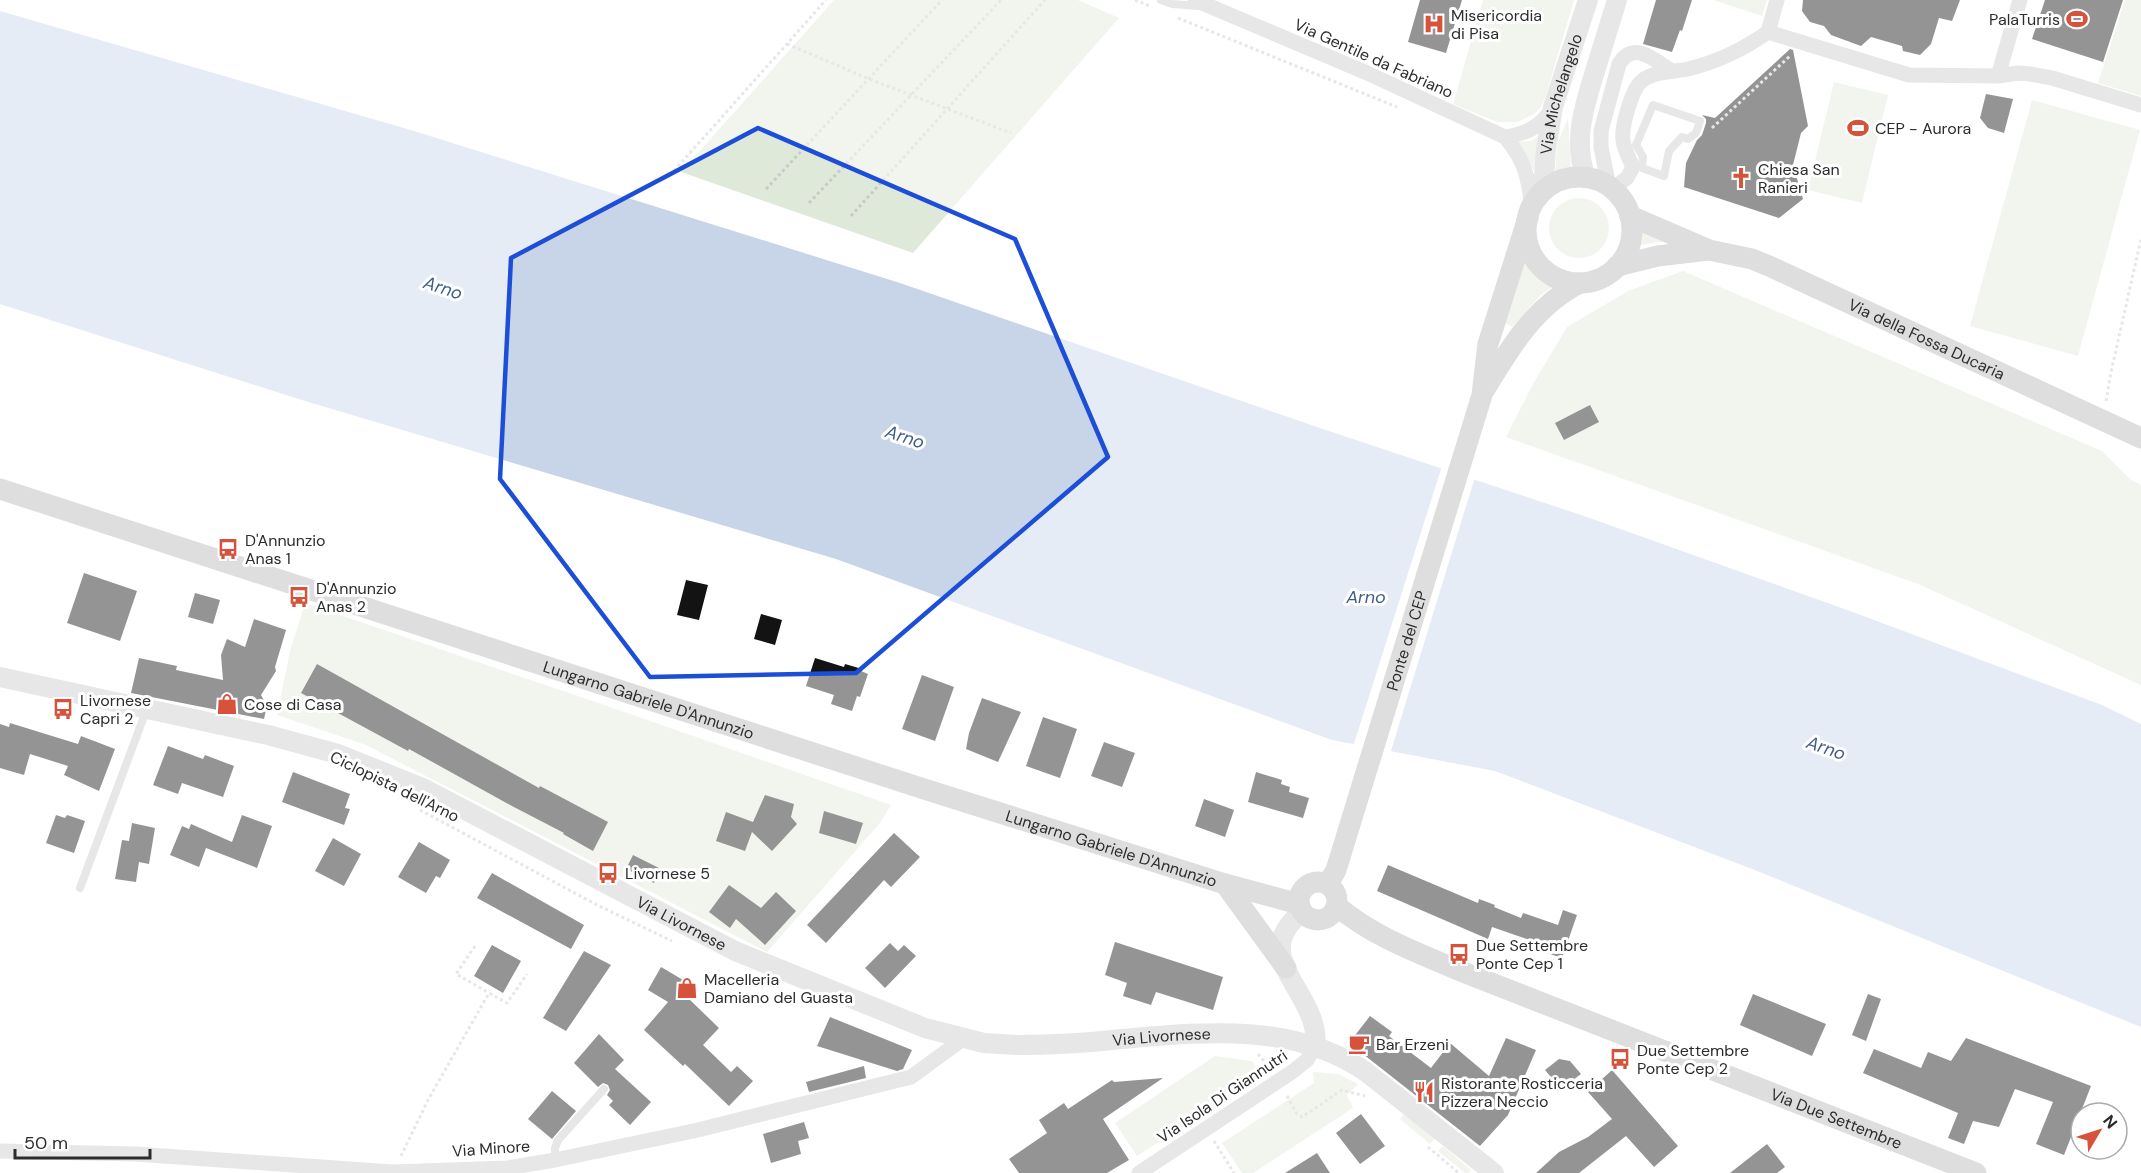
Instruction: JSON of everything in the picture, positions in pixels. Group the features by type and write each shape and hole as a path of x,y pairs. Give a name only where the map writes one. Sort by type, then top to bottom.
{"main road":[{"path":"1586,178 1611,188 1630,216 1632,231 1629,247 1617,266 1600,278 1580,283 1554,277 1538,263 1527,239 1534,205 1564,180 1586,178"},
{"name":"Ponte del CEP","path":"1328,884 1336,870 1482,395 1488,344 1534,205"},
{"name":"Via della Fossa Ducaria","path":"1630,216 1709,250 1752,259 1769,266 2141,438"},
{"name":"Via della Fossa Ducaria","path":"1617,266 1658,256 1709,250"},
{"name":"Ponte del CEP","path":"1482,395 1527,324 1553,300 1580,283"},
{"name":"Lungarno Gabriele D'Annunzio","path":"0,489 1300,908"},
{"path":"1316,881 1328,884 1336,893 1337,906 1324,919 1311,919 1300,908 1299,897 1305,886 1316,881"},
{"path":"1225,884 1286,968"},
{"name":"Via Due Settembre","path":"1337,906 1385,938 1458,970 1976,1173"}],"street":[{"name":"Via Gentile da Fabriano","path":"1195,0 1365,72 1505,137"},
{"name":"Via Michelangelo","path":"1534,205 1553,107 1588,0"},
{"name":"Via Michelangelo","path":"1586,178 1579,148 1581,121 1617,0"},
{"path":"1672,71 1639,52 1627,54 1619,64 1601,131 1601,147 1611,188 1627,178 1633,167 1625,149 1623,132 1634,92 1641,80 1728,56 1747,46 1768,32 1777,0"},
{"path":"1998,76 2020,0"},
{"path":"1768,32 1909,75 1998,76 2018,73 2041,76 2141,105"},
{"path":"1505,137 1518,135 1535,128 1553,107"},
{"path":"1505,137 1518,153 1526,171 1534,205"},
{"name":"Via Livornese","path":"0,677 319,747 375,768 425,789 735,951 925,1028 963,1039 1000,1045 1031,1045 1228,1032 1282,1038 1315,1046 1344,1058 1366,1072 1494,1173"},
{"path":"1300,908 1280,942 1286,968 1312,1017 1315,1028 1315,1046"},
{"name":"Via Minore","path":"0,1151 135,1154 393,1172 507,1168 698,1130 911,1077 963,1039"},
{"name":"Via Isola Di Giannutri","path":"1142,1172 1307,1060 1315,1046"}],"lane":[{"path":"1161,0 1172,4 1215,8"},
{"path":"1653,105 1700,121 1698,125 1696,133 1688,139 1682,137 1669,151 1664,176 1642,168 1643,157 1636,145 1653,105"},
{"path":"80,888 147,710"},
{"path":"555,1160 558,1140 604,1089"}],"path":[{"path":"674,171 826,0"},
{"path":"766,189 942,0"},
{"path":"809,203 1001,0"},
{"path":"851,216 1045,0"},
{"path":"1135,0 1157,9"},
{"path":"1168,14 1402,109"},
{"path":"787,44 869,79 1011,133"},
{"path":"1698,125 1712,128 1792,54"},
{"path":"2105,408 2141,239"},
{"name":"Ciclopista dell'Arno","path":"418,809 589,900 676,943"},
{"path":"475,946 456,975 507,1003 527,974"},
{"path":"393,1172 428,1100 489,993"},
{"path":"1278,1081 1297,1114 1302,1117 1342,1090 1365,1096"},
{"path":"1206,1129 1234,1173"},
{"path":"1425,1144 1459,1173"}],"highlighted area":[{"path":"758,128 1015,239 1108,457 856,673 650,677 500,479 511,258"}],"green space":[{"path":"834,0 1078,0 1119,18 913,253 681,172"},
{"path":"1483,0 1574,0 1541,107 1534,114 1518,122 1497,122 1453,104"},
{"path":"1713,0 1767,0 1762,16"},
{"path":"2125,0 2141,0 2141,96 2098,83"},
{"path":"1834,82 1888,95 1862,203 1808,190"},
{"path":"2032,100 2140,130 2078,356 1970,326"},
{"path":"1568,118 1571,169 1555,174 1557,145"},
{"path":"1540,136 1534,171 1518,142 1530,141"},
{"path":"1573,198 1585,198 1601,206 1607,216 1609,228 1607,240 1601,250 1585,258 1573,258 1557,250 1549,234 1549,222 1557,206"},
{"path":"1639,229 1665,241 1635,246"},
{"path":"1525,254 1538,272 1557,283 1540,296 1512,327 1502,321"},
{"path":"1683,271 2102,451 2131,480 2141,485 2141,685 1918,584 1506,437 1533,384 1567,327 1628,291"},
{"path":"305,603 891,805 880,823 767,952 366,745 277,715 290,651"},
{"path":"1215,1056 1252,1061 1262,1076 1137,1156 1115,1123"},
{"path":"1313,1072 1338,1074 1358,1084 1347,1095 1353,1108 1253,1173 1242,1173 1222,1143 1314,1083"},
{"path":"1405,1113 1435,1138 1430,1144 1400,1119"},
{"path":"1443,1146 1471,1170 1469,1173 1465,1173 1438,1151"}],"water":[{"name":"Arno","path":"0,11 414,131 900,283 1320,428 1587,517 1850,611 2102,705 2141,724 2141,1027 1752,869 1495,771 1332,740 836,559 305,401 0,304"}],"pier":[{"path":"1442,466 1475,477 1390,754 1353,747"}],"building":[{"name":"Misericordia di Pisa","path":"1420,0 1462,0 1446,53 1408,42"},
{"path":"1656,0 1692,0 1672,52 1643,44"},
{"path":"1803,0 1960,0 1952,21 1939,18 1931,44 1920,55 1903,51 1902,46 1871,37 1861,46 1831,35 1824,26 1810,22 1802,11"},
{"name":"PalaTurris","path":"2045,0 2123,0 2103,62 2032,39"},
{"path":"1790,49 1793,50 1808,126 1801,133 1793,165 1803,199 1779,218 1684,187 1686,163 1706,123 1702,115 1715,118"},
{"path":"1986,94 2013,99 2004,133 1988,128 1980,118"},
{"path":"1590,405 1599,422 1564,440 1555,423"},
{"path":"84,573 137,591 120,641 67,623"},
{"path":"686,580 708,585 699,620 677,615"},
{"path":"195,593 220,600 213,624 188,617"},
{"path":"761,614 782,620 775,645 754,639"},
{"path":"254,619 286,630 275,667 276,671 261,695 267,706 264,719 131,693 139,658 177,666 176,670 223,680 221,655 227,639 245,647"},
{"path":"815,658 844,667 845,664 862,669 861,671 868,674 852,711 831,704 834,695 806,686"},
{"path":"317,664 539,788 540,786 608,822 593,851 409,749 408,751 301,693"},
{"path":"922,675 954,687 935,741 902,729"},
{"path":"982,698 1021,712 998,762 966,749 969,733"},
{"path":"1043,717 1077,729 1060,778 1026,766"},
{"path":"10,723 78,744 81,736 115,749 99,791 64,775 68,766 30,754 24,775 0,768 0,724 9,727"},
{"path":"1104,742 1135,753 1122,787 1091,776"},
{"path":"168,746 203,759 205,755 234,766 223,797 182,783 178,794 153,785"},
{"path":"293,772 350,794 345,808 350,809 344,825 282,802"},
{"path":"1256,772 1282,780 1281,784 1290,787 1289,792 1309,798 1303,818 1248,802"},
{"path":"765,795 794,804 791,817 797,824 772,851 752,832 745,851 716,841 726,812 753,822"},
{"path":"1204,799 1234,810 1225,837 1195,826"},
{"path":"824,811 863,823 856,844 819,833"},
{"path":"56,815 65,818 67,815 85,821 74,853 46,843"},
{"path":"242,815 272,826 257,868 206,848 199,867 170,855 182,826 189,829 191,824 232,842"},
{"path":"132,823 155,828 149,864 139,862 136,882 115,879 122,840 129,841"},
{"path":"894,833 920,857 891,887 884,880 826,943 807,925"},
{"path":"333,838 361,854 344,886 315,871"},
{"path":"419,842 450,860 440,878 436,876 426,893 398,877"},
{"path":"633,855 661,869 654,883 626,869"},
{"path":"1388,865 1478,903 1479,899 1495,905 1494,907 1521,918 1523,913 1558,925 1563,910 1577,915 1562,958 1538,950 1541,944 1492,927 1488,939 1377,891"},
{"path":"492,873 584,925 571,949 477,898"},
{"path":"729,885 761,908 776,892 796,911 765,945 736,919 730,928 709,912"},
{"path":"1115,942 1223,977 1213,1010 1156,992 1151,1005 1123,996 1127,983 1105,975"},
{"path":"890,943 898,951 904,945 916,956 885,988 865,968"},
{"path":"492,945 521,961 503,993 474,976"},
{"path":"584,951 611,965 566,1031 543,1018"},
{"path":"661,967 695,987 689,999 719,1028 703,1045 731,1072 737,1066 753,1081 729,1106 685,1064 683,1066 644,1030 668,1002 648,990"},
{"path":"1753,994 1826,1024 1812,1056 1740,1025"},
{"path":"1868,994 1881,999 1866,1041 1852,1035"},
{"path":"1370,1016 1392,1032 1389,1036 1431,1068 1450,1043 1489,1076 1506,1038 1536,1050 1508,1115 1480,1146 1349,1043"},
{"path":"830,1017 912,1050 903,1069 897,1071 817,1046"},
{"path":"599,1034 624,1060 615,1069 651,1102 630,1125 609,1105 613,1101 607,1095 610,1090 608,1085 603,1083 598,1087 574,1063"},
{"path":"1966,1038 2091,1086 2085,1101 2069,1101 2069,1142 2064,1155 2036,1144 2053,1102 2015,1089 1999,1127 1973,1121 1964,1144 1948,1138 1958,1113 1863,1073 1874,1049 1921,1068 1928,1052 1951,1061"},
{"path":"1559,1059 1570,1061 1581,1074 1561,1089 1545,1070"},
{"path":"864,1066 866,1078 809,1092 806,1082"},
{"path":"1612,1070 1678,1146 1654,1167 1626,1136 1579,1173 1536,1173 1559,1152 1588,1137 1612,1119 1588,1092"},
{"path":"1163,1078 1103,1119 1129,1160 1107,1173 1019,1173 1009,1159 1047,1133 1039,1120 1064,1103 1068,1109 1112,1080 1114,1082"},
{"path":"552,1091 576,1111 552,1139 528,1119"},
{"path":"1361,1114 1385,1146 1360,1164 1336,1133"},
{"path":"804,1122 809,1138 798,1141 801,1154 771,1163 763,1134"},
{"path":"1767,1144 1785,1167 1777,1173 1730,1173"},
{"path":"1317,1153 1330,1173 1285,1173"}],"place":[{"name":"PalaTurris","path":"2077,19"},
{"name":"Misericordia di Pisa","path":"1434,24"},
{"name":"CEP - Aurora","path":"1858,128"},
{"name":"Chiesa San Ranieri","path":"1741,178"},
{"name":"D'Annunzio Anas 1","path":"228,549"},
{"name":"D'Annunzio Anas 2","path":"299,597"},
{"name":"Cose di Casa","path":"227,704"},
{"name":"Livornese Capri 2","path":"63,709"},
{"name":"Livornese 5","path":"608,873"},
{"name":"Due Settembre Ponte Cep 1","path":"1459,954"},
{"name":"Macelleria Damiano del Guasta","path":"687,988"},
{"name":"Bar Erzeni","path":"1359,1044"},
{"name":"Due Settembre Ponte Cep 2","path":"1620,1059"},
{"name":"Ristorante Rosticceria Pizzera Neccio","path":"1424,1092"}]}
